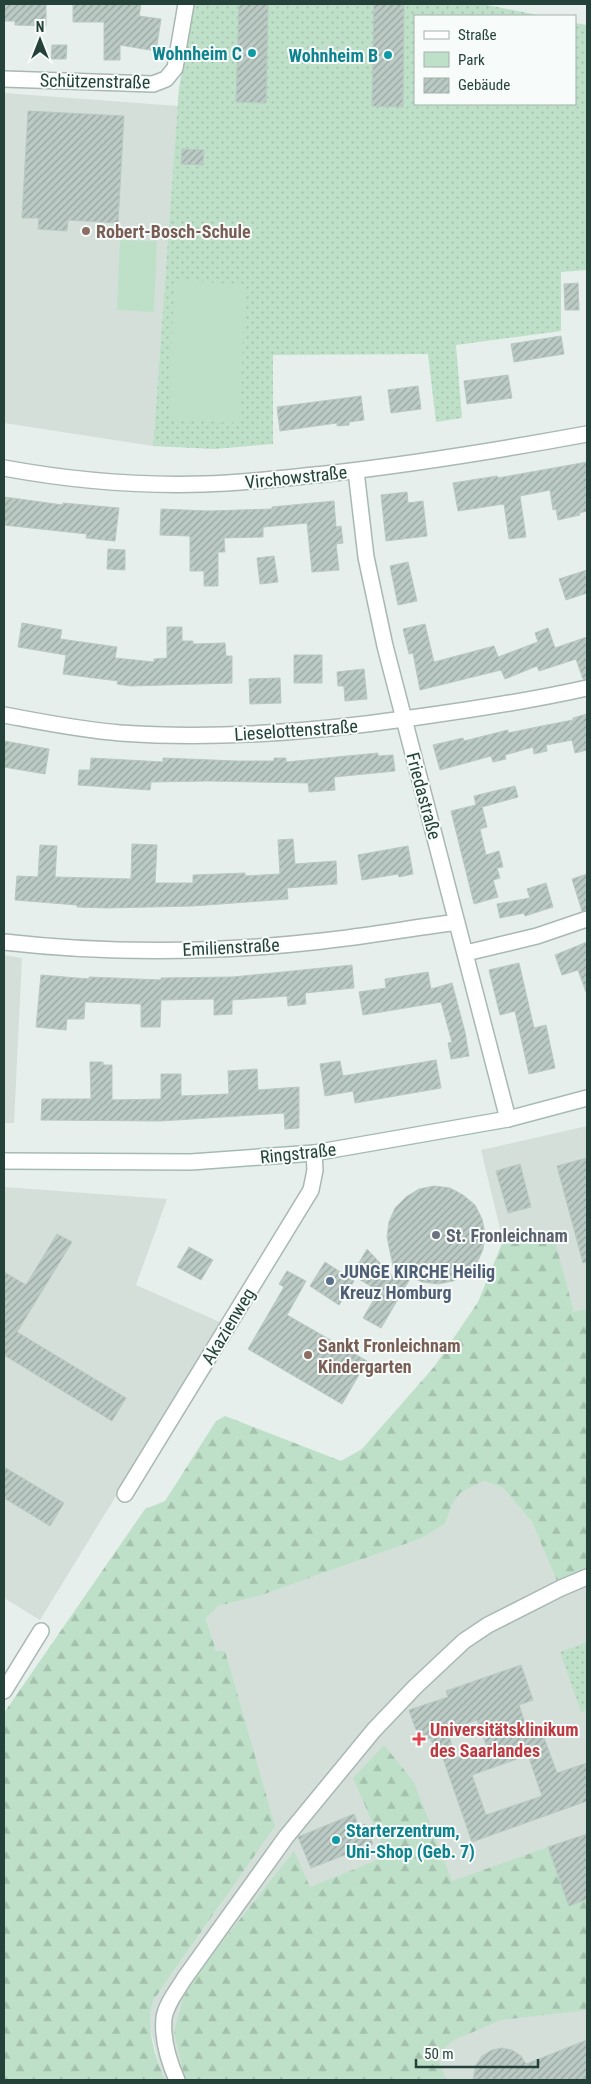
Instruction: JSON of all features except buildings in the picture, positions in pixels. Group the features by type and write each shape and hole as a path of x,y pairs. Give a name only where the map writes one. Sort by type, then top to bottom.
{"street":[{"name":"Schützenstraße","path":"4,79 153,84 160,82 166,79 175,68 186,4"},
{"name":"Virchowstraße","path":"4,468 84,479 202,484 248,482 456,456 587,434"},
{"name":"Friedastraße","path":"356,470 363,532 384,646 508,1119"},
{"name":"Lieselottenstraße","path":"4,715 63,726 119,733 180,736 259,734 331,729 404,719 513,703 587,688"},
{"path":"466,953 536,936 587,919"},
{"name":"Emilienstraße","path":"4,942 136,951 231,948 321,941 457,922"},
{"name":"Ringstraße","path":"4,1161 46,1163 191,1162 314,1153 508,1119 587,1098"},
{"name":"Akazienweg","path":"125,1494 311,1190 315,1170 314,1153"},
{"path":"177,2080 165,2042 164,2017 170,2002 184,1979 286,1837 374,1730 415,1687 464,1641 523,1606 587,1577"},
{"path":"4,1691 41,1631"}],"shaded area":[{"name":"Robert-Bosch-Schule","path":"4,93 178,106 153,446 4,423"},
{"path":"4,955 22,958 14,1123 4,1123"},
{"path":"587,1126 587,1309 574,1313 551,1231 503,1241 481,1150"},
{"path":"4,1187 167,1199 136,1285 222,1323 40,1620 4,1598"},
{"name":"Universitätsklinikum des Saarlandes","path":"484,1481 503,1488 532,1522 557,1580 587,1570 587,2080 165,2080 160,2068 150,2027 150,2010 153,2001 221,1904 225,1651 216,1651 206,1617 218,1606 259,1596 422,1538 445,1524 453,1503 460,1493"}],"green space":[{"path":"194,4 482,4 538,15 414,15 414,105 576,105 576,23 587,25 587,270 561,272 561,331 456,345 462,418 436,422 428,354 273,355 273,444 214,449 153,446 179,88"},
{"path":"120,240 157,241 154,312 117,310"},
{"path":"174,281 245,284 240,423 169,420"},
{"path":"552,1230 574,1312 587,1309 587,1570 557,1581 532,1522 503,1488 484,1481 460,1493 453,1503 445,1524 422,1538 259,1596 218,1606 206,1618 216,1651 225,1651 275,1826 153,2001 150,2020 152,2041 165,2080 4,2080 4,1713 145,1509 165,1501 216,1421 225,1416 341,1461 362,1449 434,1367 478,1302 503,1241"},
{"path":"587,1642 587,1710 581,1712 560,1652"},
{"path":"384,1745 414,1782 452,1881 548,1847 569,1905 587,1899 587,2010 501,2020 452,2041 437,2056 446,2080 185,2080 174,2032 183,1999 195,1976 294,1851 310,1887 387,1856 353,1778"}],"place":[{"name":"Wohnheim C","path":"252,53"},
{"name":"Wohnheim B","path":"388,55"},
{"name":"Robert-Bosch-Schule","path":"86,231"},
{"name":"St. Fronleichnam","path":"436,1235"},
{"name":"JUNGE KIRCHE Heilig Kreuz Homburg","path":"330,1281"},
{"name":"Sankt Fronleichnam Kindergarten","path":"308,1355"},
{"name":"Universitätsklinikum des Saarlandes","path":"419,1739"},
{"name":"Starterzentrum, Uni-Shop (Geb. 7)","path":"336,1840"}]}
